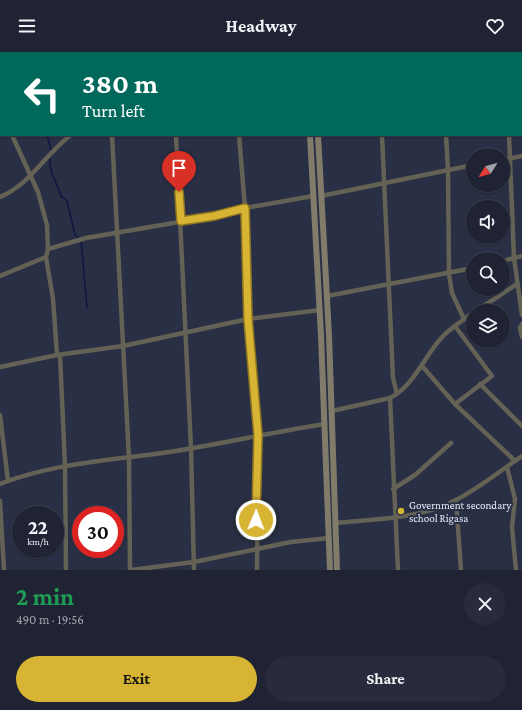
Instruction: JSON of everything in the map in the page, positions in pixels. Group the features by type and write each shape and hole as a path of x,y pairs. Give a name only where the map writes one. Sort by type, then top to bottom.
{"main road":[{"path":"310,136 320,310 330,570"},
{"path":"318,136 327,296 337,570"}],"street":[{"path":"12,136 43,205 47,225 48,249 46,257 53,299 59,355 66,466 66,570"},
{"path":"0,197 16,189 31,178 46,159 70,136"},
{"path":"112,136 129,458 130,570 194,562 291,542 329,538"},
{"path":"176,136 191,448 194,570"},
{"path":"239,136 245,208 248,319 258,435 257,570"},
{"path":"382,136 392,378 397,394"},
{"path":"332,411 390,398 397,394 408,384 443,336 464,319 452,293 449,274 448,170 446,136"},
{"path":"509,136 510,148"},
{"path":"522,156 510,159 514,258 522,316"},
{"path":"321,196 466,166"},
{"path":"48,249 86,238 214,216 245,208 313,196"},
{"path":"510,259 522,256"},
{"path":"0,276 46,257"},
{"path":"327,296 466,270"},
{"path":"487,304 517,284"},
{"path":"0,367 59,355 123,346 185,334 248,319 320,310"},
{"path":"522,324 520,328 522,337"},
{"path":"455,326 492,376 455,404"},
{"path":"422,366 455,404 515,461"},
{"path":"480,384 522,426"},
{"path":"390,398 393,489 396,517 398,570"},
{"path":"0,415 8,481"},
{"path":"0,484 66,466 191,448 324,424"},
{"path":"393,489 415,475 451,443"},
{"path":"336,523 396,517 444,506 456,500 522,456"},
{"path":"507,466 515,499 512,527 516,570"},
{"path":"456,500 461,570"},
{"path":"0,501 4,570"}],"waterway":[{"path":"47,136 51,150"},
{"path":"50,156 50,167 53,177 61,196 67,201 75,235 81,240 87,308"}],"place":[{"name":"Government secondary school Rigasa","path":"401,511"}],"route":[{"path":"179,192 181,221 214,216 245,208 248,319 258,435 256,520"}]}
